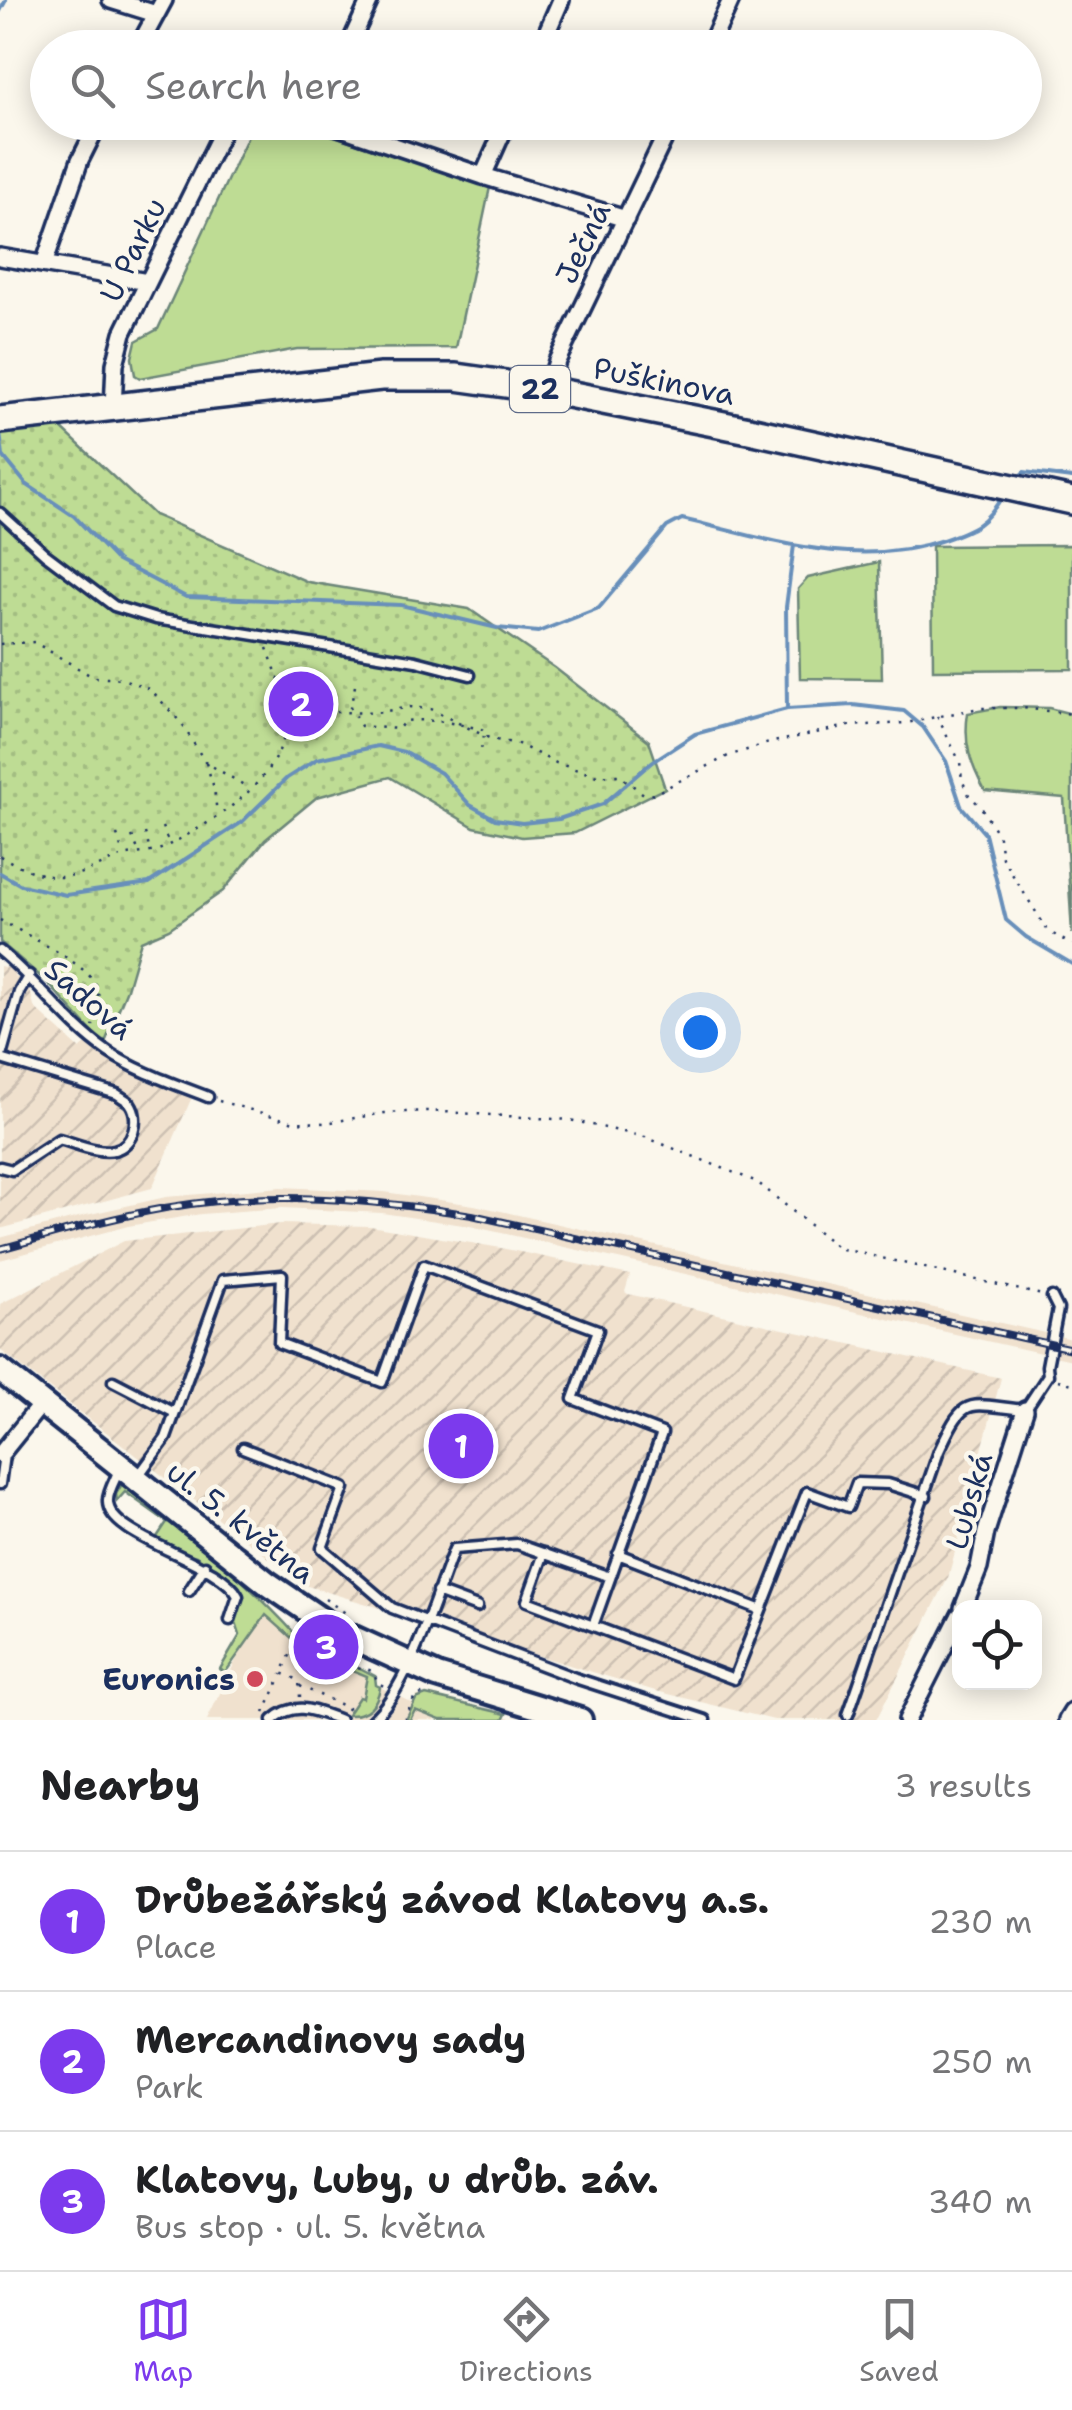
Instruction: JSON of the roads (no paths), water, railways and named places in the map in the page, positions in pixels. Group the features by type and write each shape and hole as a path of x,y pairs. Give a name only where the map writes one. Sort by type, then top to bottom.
{"main road":[{"name":"Puškinova","path":"0,420 381,377 456,377 548,390 1072,501"}],"street":[{"path":"111,0 160,7 148,30"},
{"path":"356,30 370,0"},
{"path":"548,30 561,0"},
{"path":"717,30 730,0"},
{"path":"44,264 90,140"},
{"name":"U Parku","path":"113,409 115,364 123,334 218,140"},
{"path":"377,140 626,219"},
{"path":"483,176 498,140"},
{"name":"Ječná","path":"548,390 557,361 663,140"},
{"path":"0,256 148,282"},
{"name":"ul. 5. května","path":"0,1370 292,1601 355,1641 408,1665 580,1720"},
{"path":"2,1451 42,1403"},
{"name":"Lubská","path":"966,1600 1025,1410"},
{"path":"908,1720 952,1631"},
{"path":"1067,1720 1072,1712"}],"lane":[{"path":"0,513 44,554 114,606 156,619 416,661 470,675"},
{"name":"Sadová","path":"0,951 108,1052 208,1098"},
{"path":"0,1167 12,1170 59,1138 111,1152 124,1146 133,1134 130,1103 117,1094 0,1060 19,992 29,975"},
{"path":"230,1620 238,1596 234,1588 205,1566 171,1554 126,1526 110,1510 108,1500 129,1472 166,1438 223,1280 282,1275 279,1342 382,1382 424,1265 598,1330 574,1399 662,1433 593,1626"},
{"path":"848,1715 939,1451 956,1414 973,1404 1025,1410 1048,1375 1046,1366 1058,1309 1052,1298"},
{"path":"113,1381 175,1413"},
{"path":"243,1448 344,1488 322,1548 392,1608 574,1678 704,1720"},
{"path":"0,1484 2,1451"},
{"path":"544,1554 527,1601 734,1679 807,1492 848,1508 857,1483 888,1484 926,1496"},
{"path":"372,1720 395,1691 408,1665 454,1549 518,1544 610,1576"},
{"path":"618,1554 760,1609"},
{"path":"189,1591 205,1566"},
{"path":"437,1592 476,1608"},
{"path":"274,1720 289,1709 303,1707 342,1720"}],"waterway":[{"path":"0,11 6,0"},
{"path":"0,433 3,456 26,484 74,516 117,561 186,597 401,605 497,628 538,632 599,608 667,527 682,519 812,548 878,552 910,549 963,532 985,519 1003,495"},
{"path":"1019,477 1024,472 1072,478"},
{"path":"787,709 786,607 794,545"},
{"path":"0,873 21,885 66,895 149,883 242,822 287,778 317,759 378,746 404,752 441,773 470,805 495,819 522,823 559,819 603,804 652,762 695,734 787,709 853,705 904,711 923,727 946,761 961,806 985,834 1006,920 1026,937 1072,964"}],"railway":[{"path":"0,1249 123,1217 203,1202 280,1198 357,1201 472,1215 1072,1349"}],"place":[{"name":"Mercandinovy sady","path":"301,704"},
{"name":"Drůbežářský závod Klatovy a.s.","path":"461,1446"},
{"name":"Klatovy, Luby, u drůb. záv.","path":"326,1647"},
{"name":"Euronics","path":"255,1679"}]}
